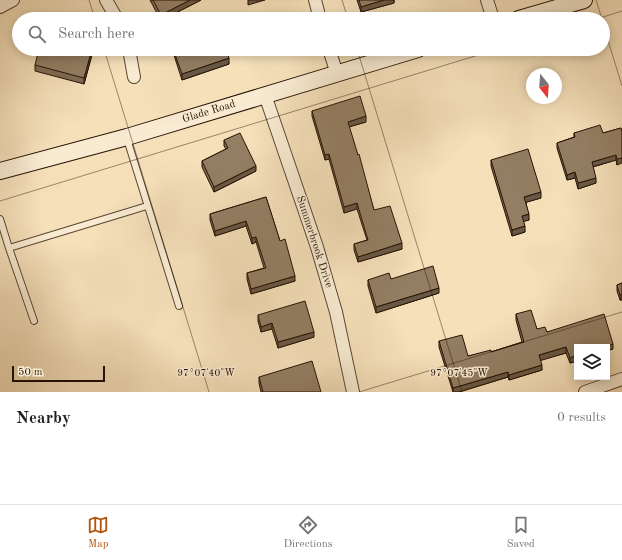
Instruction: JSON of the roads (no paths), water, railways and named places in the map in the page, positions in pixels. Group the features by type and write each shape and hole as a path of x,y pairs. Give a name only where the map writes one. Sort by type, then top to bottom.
{"main road":[{"path":"543,12 584,0"},
{"name":"Glade Road","path":"0,171 127,137 395,56"}],"street":[{"path":"0,7 13,0"},
{"path":"106,0 113,12"},
{"path":"315,0 318,12"},
{"path":"487,0 491,12"},
{"path":"130,56 134,77"},
{"path":"331,56 337,74"},
{"name":"Summerbrook Drive","path":"265,95 317,247 336,312 353,392"},
{"path":"585,392 622,379"}],"lane":[{"path":"127,137 179,306"},
{"path":"9,248 147,206"},
{"path":"0,219 34,321"}]}
